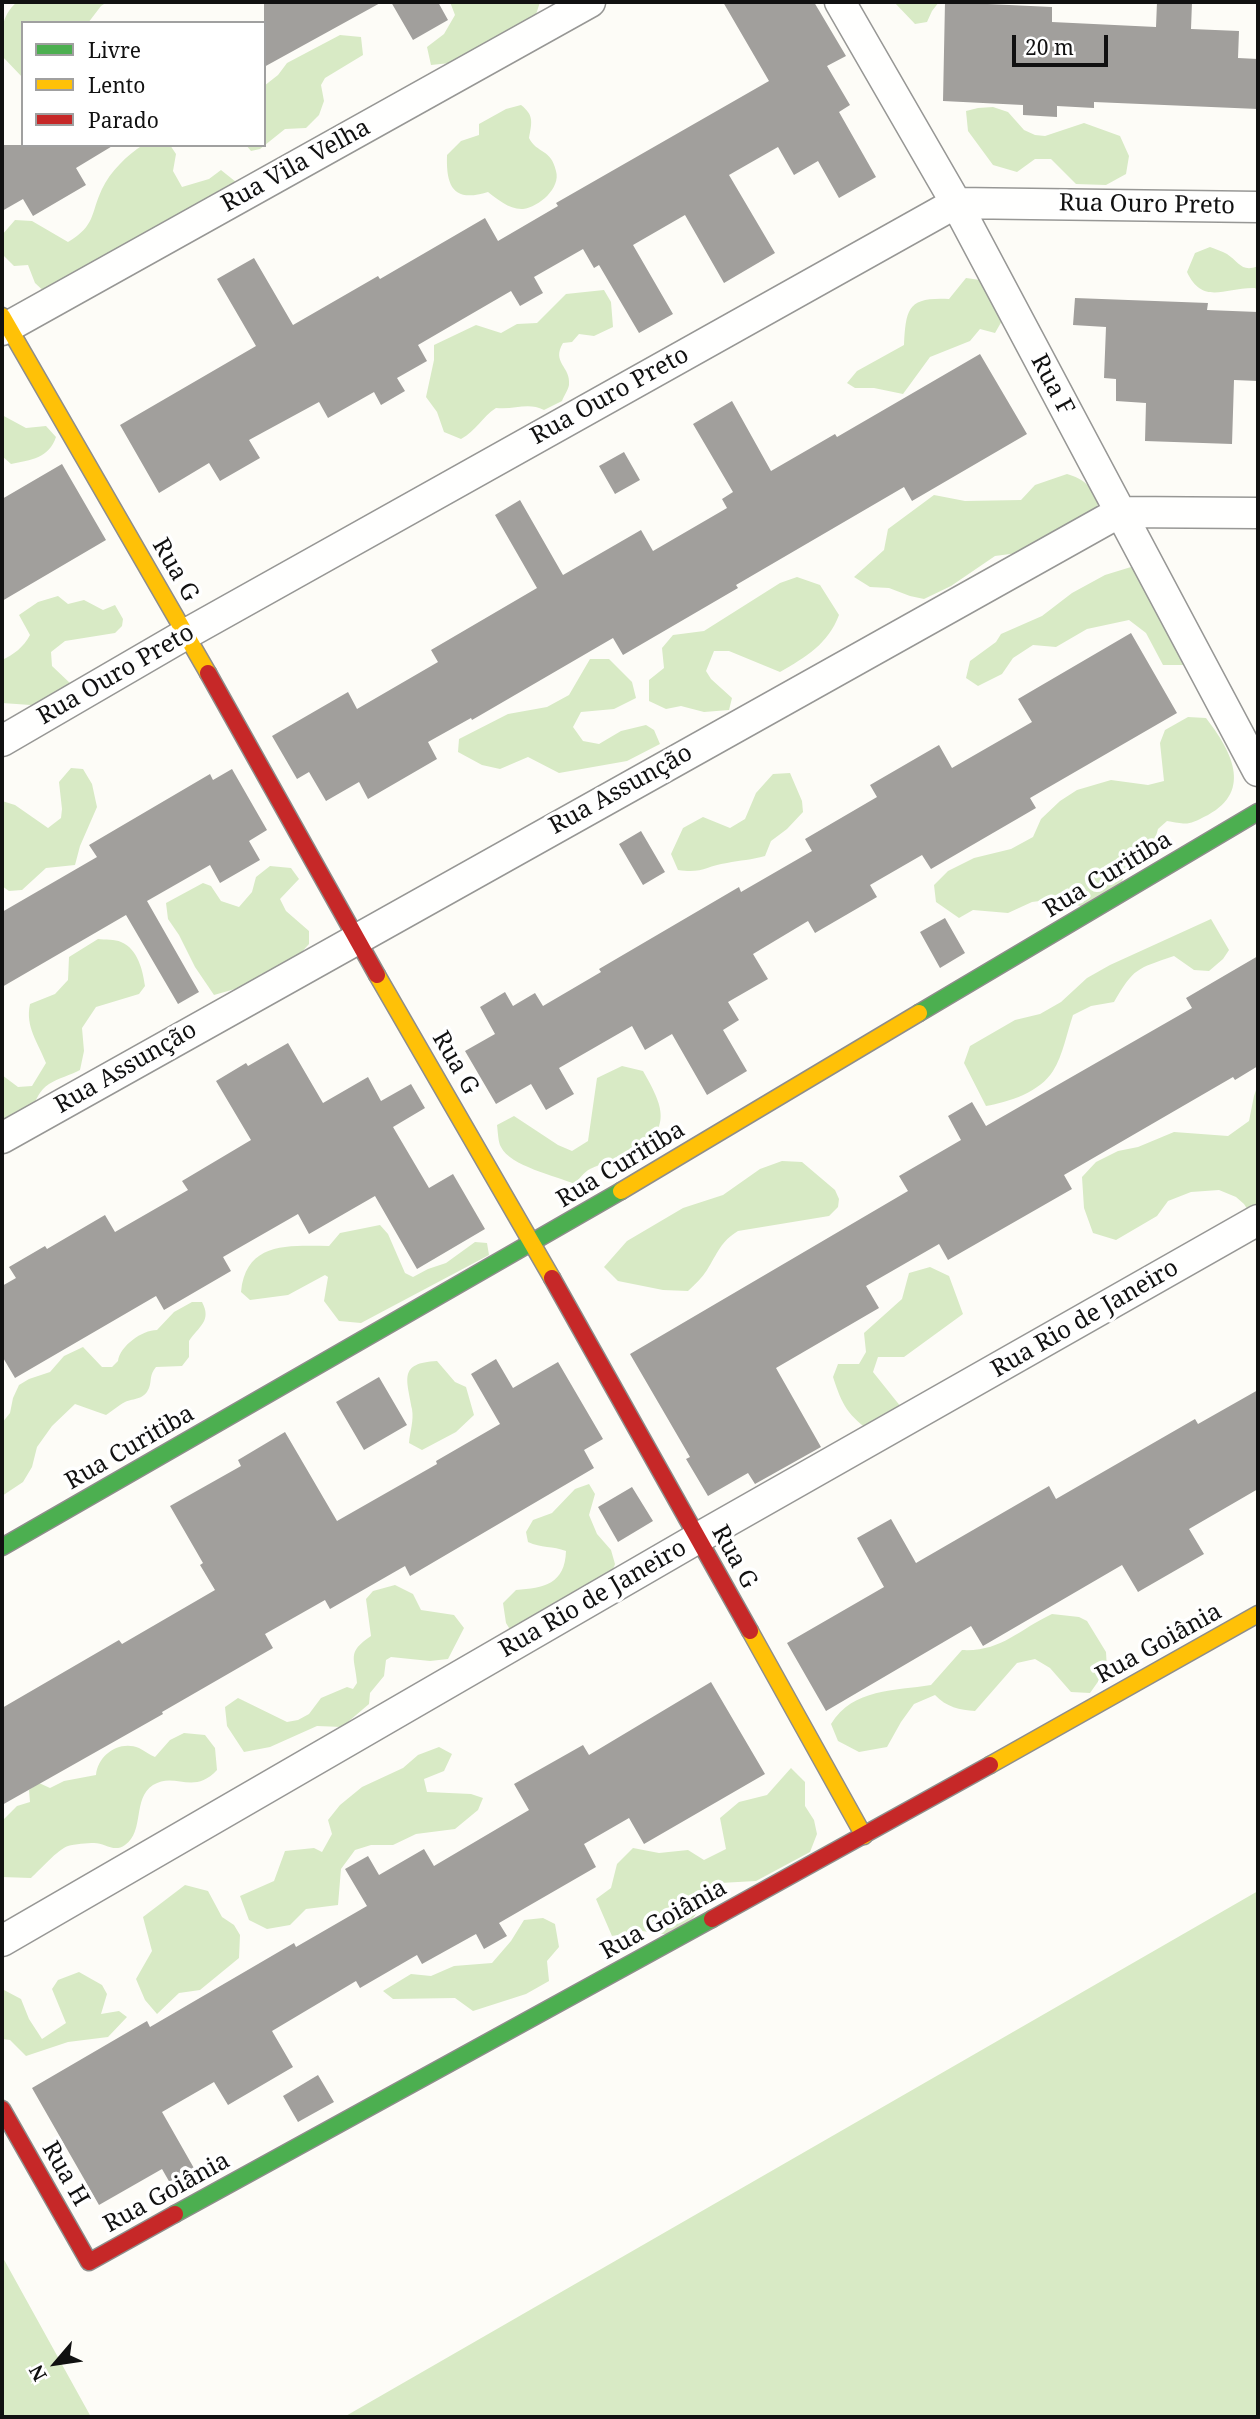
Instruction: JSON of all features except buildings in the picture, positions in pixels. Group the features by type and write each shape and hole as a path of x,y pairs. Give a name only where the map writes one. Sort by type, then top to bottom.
{"street":[{"name":"Rua Vila Velha","path":"4,324 590,2"},
{"name":"Rua F","path":"840,2 956,203 1258,771"},
{"name":"Rua Ouro Preto","path":"2,741 186,634 956,203 1258,207"},
{"name":"Rua G","path":"4,324 186,634 356,938 533,1243 864,1836"},
{"name":"Rua Assunção","path":"2,1138 1120,512 1258,513"},
{"name":"Rua Curitiba","path":"2,1547 533,1243 1258,812"},
{"name":"Rua Rio de Janeiro","path":"2,1941 698,1538 1258,1220"},
{"name":"Rua Goiânia","path":"89,2262 864,1836 1258,1614"},
{"name":"Rua H","path":"2,2109 89,2262"}],"green space":[{"path":"17,2 107,2 90,21 21,21 21,76 2,56 2,32 11,8"},
{"path":"450,2 540,2 532,27 470,61 431,65 427,47 444,34 455,15"},
{"path":"894,2 939,2 927,22 915,24"},
{"path":"340,35 361,37 363,55 325,78 321,85 324,101 319,115 306,128 285,129 266,144 266,84 287,63"},
{"path":"521,105 531,119 529,138 554,164 557,177 552,190 536,205 523,209 509,206 488,192 476,195 459,193 450,183 447,155 461,141 479,135 479,124 506,109"},
{"path":"993,107 1008,112 1024,130 1035,135 1045,136 1084,123 1120,136 1129,156 1126,174 1106,185 1076,184 1051,159 1035,159 1017,172 993,165 968,131 966,111"},
{"path":"140,147 171,147 176,154 173,171 182,187 209,179 221,170 236,182 49,296 35,283 28,265 14,266 2,254 2,235 15,220 32,221 68,242 88,225 102,189 125,159"},
{"path":"248,147 262,147 260,149 251,151"},
{"path":"1210,247 1227,254 1241,266 1258,266 1258,291 1255,288 1216,292 1200,289 1187,272 1195,253"},
{"path":"966,278 980,280 1003,319 995,333 980,329 970,341 930,357 903,394 874,388 855,388 847,383 857,371 904,345 906,322 912,307 925,300 949,299"},
{"path":"604,290 611,302 613,327 594,336 579,334 572,342 563,343 559,355 569,385 562,401 544,410 527,406 496,408 461,439 444,432 437,412 426,397 434,360 434,345 476,325 501,333 517,324 537,323 566,294"},
{"path":"2,415 26,428 46,426 56,437 53,444 38,457 11,464 2,456"},
{"path":"1067,474 1086,484 1099,502 1093,514 1033,551 995,556 951,586 924,599 889,588 870,587 854,577 884,550 888,529 934,495 965,501 1021,500 1035,485"},
{"path":"1131,567 1160,570 1188,665 1163,665 1146,633 1129,620 1087,629 1056,647 1033,645 1013,658 1002,674 978,686 966,678 970,661 996,642 1001,634 1042,616 1072,593 1105,575"},
{"path":"797,577 820,585 839,615 829,634 815,649 780,672 729,651 714,651 706,671 732,698 729,710 704,712 681,706 666,709 649,701 649,680 664,668 662,648 673,635 704,631 780,583"},
{"path":"58,596 68,604 84,600 103,610 115,605 123,619 122,626 115,633 65,641 51,652 52,666 72,685 45,706 2,703 2,660 18,650 30,635 19,615 38,602"},
{"path":"590,659 609,659 632,682 636,698 614,709 581,712 573,727 583,741 599,744 621,731 646,725 654,730 660,744 627,761 559,773 528,757 500,769 482,765 458,752 459,739 508,714 547,707 569,695"},
{"path":"1188,717 1206,718 1223,743 1233,769 1234,781 1230,794 1222,805 1196,821 1167,821 1158,829 1152,850 1126,865 1120,891 1086,907 1047,900 1032,902 1008,913 973,910 959,918 936,902 934,885 948,871 974,858 1011,849 1033,837 1041,819 1077,790 1111,780 1148,785 1164,781 1160,743 1165,730"},
{"path":"71,768 83,769 92,784 97,807 75,865 46,868 22,890 9,891 2,886 2,801 15,805 48,828 61,818 59,782"},
{"path":"790,773 802,801 803,812 771,841 765,856 699,870 678,870 671,854 683,828 703,817 730,828 745,819 756,793 773,774"},
{"path":"270,866 291,868 299,879 280,899 286,911 309,931 309,944 289,966 261,974 255,980 235,989 214,995 168,919 166,903 203,883 211,886 221,901 239,907 252,892 256,877"},
{"path":"1211,919 1229,950 1209,971 1194,970 1174,956 1137,971 1126,982 1114,1002 1091,1006 1073,1015 1056,1065 1040,1085 1014,1099 986,1106 964,1063 970,1046 1015,1020 1040,1014 1061,1002 1087,978 1110,965"},
{"path":"98,939 119,941 132,950 141,967 145,986 139,994 96,1007 82,1028 84,1051 80,1070 56,1080 42,1090 31,1111 22,1121 2,1121 2,1075 18,1087 32,1086 46,1063 29,1020 30,1004 55,994 68,980 69,957"},
{"path":"622,1066 643,1071 656,1095 661,1116 654,1135 632,1153 590,1169 575,1184 523,1165 506,1154 501,1147 497,1125 514,1116 572,1151 588,1141 597,1078"},
{"path":"1258,1084 1258,1216 1253,1218 1236,1197 1219,1190 1191,1192 1168,1201 1157,1216 1116,1240 1093,1233 1084,1208 1082,1177 1096,1162 1118,1151 1138,1147 1174,1132 1228,1136 1249,1121"},
{"path":"782,1161 802,1162 835,1190 839,1199 838,1207 829,1216 738,1231 723,1244 705,1273 688,1291 663,1290 618,1281 604,1267 627,1241 683,1208 723,1195 760,1169"},
{"path":"380,1225 388,1234 405,1273 413,1277 446,1263 475,1242 487,1243 489,1255 361,1323 339,1321 324,1301 328,1277 325,1275 288,1295 250,1300 241,1292 251,1263 260,1255 285,1247 329,1246 340,1233"},
{"path":"930,1267 949,1276 963,1314 904,1357 878,1357 873,1372 901,1407 873,1433 847,1409 833,1377 838,1364 859,1364 866,1352 864,1333 902,1299 909,1273"},
{"path":"192,1302 202,1302 206,1314 189,1341 189,1357 182,1366 156,1367 144,1395 125,1402 106,1415 75,1404 52,1426 37,1447 32,1467 23,1482 2,1496 2,1423 10,1413 19,1385 50,1372 64,1356 83,1347 102,1367 112,1367 133,1340 157,1330 174,1312"},
{"path":"437,1361 455,1382 466,1387 474,1415 456,1432 422,1450 409,1443 412,1413 408,1374 416,1365"},
{"path":"589,1484 595,1494 589,1515 597,1534 611,1550 615,1564 608,1584 514,1636 506,1623 503,1603 516,1590 535,1588 551,1582 562,1571 565,1562 566,1551 528,1542 526,1532 533,1520 552,1513 575,1489"},
{"path":"395,1585 413,1594 421,1610 454,1615 464,1628 448,1659 430,1661 391,1657 386,1660 384,1676 370,1693 369,1704 342,1727 317,1726 270,1747 244,1752 227,1726 225,1707 238,1698 287,1722 309,1714 321,1698 347,1687 353,1689 357,1683 355,1651 371,1636 366,1599 373,1591"},
{"path":"1052,1614 1079,1617 1087,1621 1106,1652 1107,1669 1090,1693 1071,1692 1050,1668 1035,1659 1017,1663 975,1711 954,1707 935,1695 914,1704 887,1747 859,1752 838,1741 831,1724 840,1712 851,1704 876,1693 931,1685 962,1650 976,1650 999,1644"},
{"path":"184,1733 205,1735 215,1748 217,1770 200,1781 169,1780 153,1785 143,1798 135,1832 125,1845 117,1848 98,1843 68,1846 54,1855 31,1878 2,1877 2,1821 17,1806 30,1802 29,1790 39,1783 50,1788 64,1781 96,1775 105,1756 124,1746 139,1748 155,1757 170,1740"},
{"path":"439,1747 452,1754 444,1771 424,1779 427,1792 471,1794 483,1798 478,1810 455,1829 416,1834 393,1845 371,1845 355,1850 341,1869 338,1905 306,1909 290,1925 267,1929 249,1920 240,1896 274,1881 285,1851 314,1848 322,1852 332,1834 328,1820 340,1805 362,1787 403,1768 418,1755"},
{"path":"791,1768 805,1782 805,1806 814,1820 817,1834 810,1852 756,1881 720,1883 690,1922 670,1935 642,1931 612,1936 596,1899 611,1888 617,1864 633,1848 659,1853 688,1850 704,1860 726,1849 720,1818 739,1802 767,1795"},
{"path":"185,1885 208,1891 222,1917 234,1925 240,1935 239,1958 200,1990 179,1993 157,2014 145,2000 136,1979 152,1951 143,1917"},
{"path":"1258,1891 1258,2417 344,2417"},
{"path":"543,1918 555,1924 559,1947 547,1961 549,1981 526,1994 473,2011 455,1998 393,1999 383,1991 411,1974 431,1976 454,1966 492,1963 511,1941 524,1920"},
{"path":"79,1972 102,1985 107,1994 101,2014 119,2011 127,2017 108,2037 68,2042 26,2056 10,2040 2,2039 2,1991 21,1999 29,2019 42,2039 66,2023 52,1989 58,1980"},
{"path":"2,2256 91,2417 2,2417"}],"traffic: fast":[{"path":"919,1013 1258,812"},
{"path":"2,1547 621,1191"},
{"path":"175,2214 712,1919"}],"traffic: slow":[{"path":"2,316 208,673"},
{"path":"377,975 552,1278"},
{"path":"621,1191 919,1013"},
{"path":"990,1765 1258,1614"},
{"path":"750,1631 864,1836"}],"traffic: jam":[{"path":"208,673 377,975"},
{"path":"552,1278 750,1631"},
{"path":"712,1919 990,1765"},
{"path":"2,2109 89,2262 175,2214"}]}
